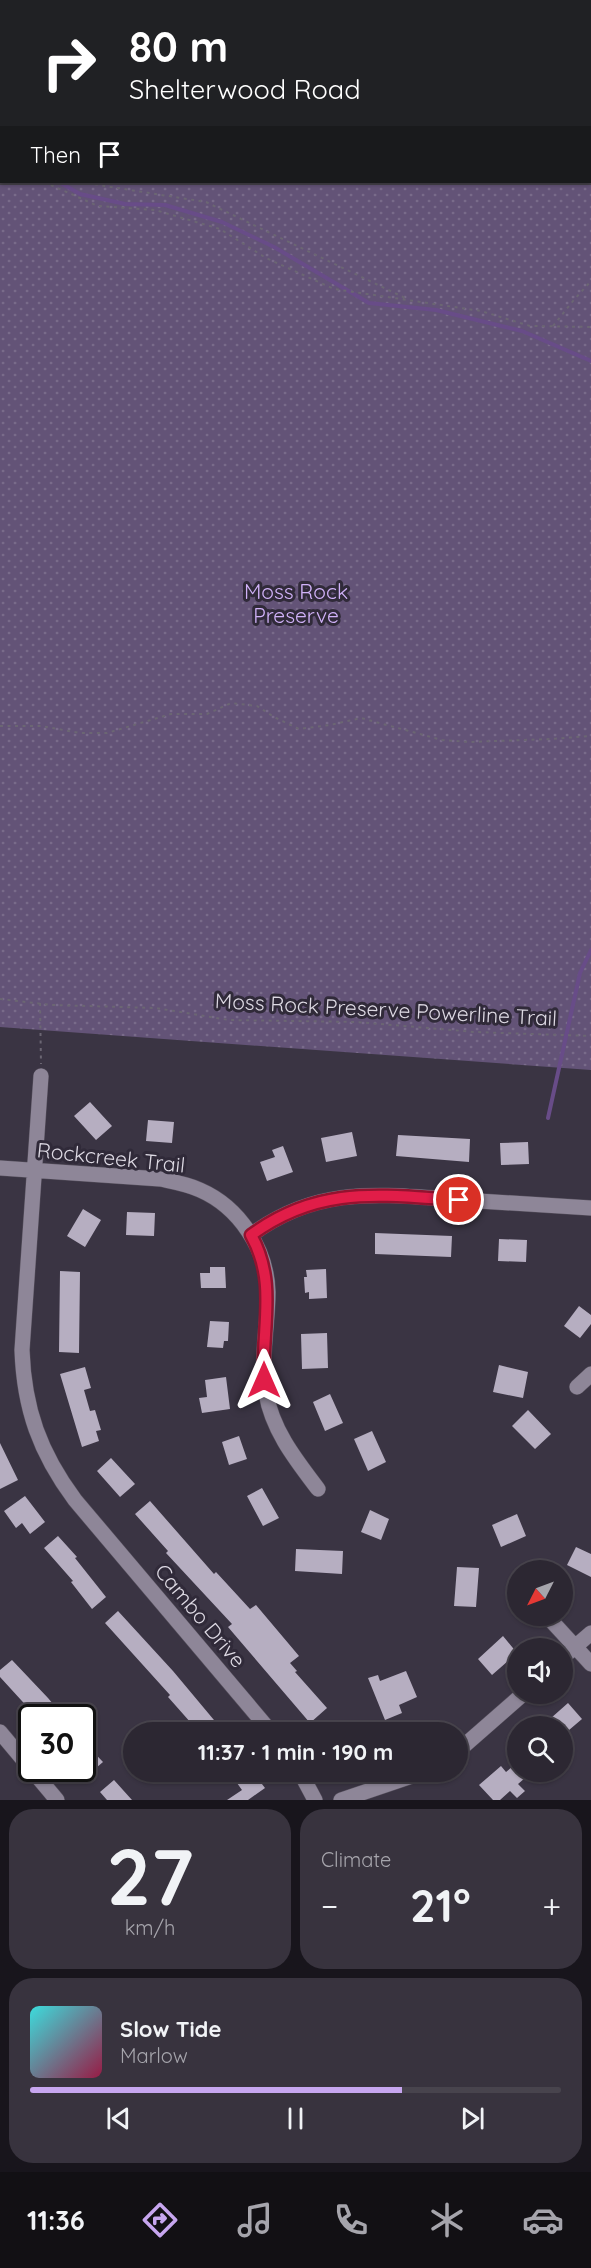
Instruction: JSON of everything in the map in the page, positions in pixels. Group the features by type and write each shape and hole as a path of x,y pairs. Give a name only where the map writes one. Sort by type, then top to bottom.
{"street":[{"name":"Cambo Drive","path":"41,1076 22,1329 23,1373 32,1421 58,1477 263,1722"},
{"name":"Rockcreek Trail","path":"0,1168 160,1179 183,1183 201,1190 220,1202 251,1235 263,1262 268,1291 263,1367 266,1394 281,1435 318,1489"},
{"path":"251,1235 265,1225 308,1204 359,1195 591,1208"},
{"path":"577,1387 591,1374"},
{"path":"556,1626 591,1664"},
{"path":"575,1647 591,1633"},
{"path":"468,1742 512,1704"},
{"path":"0,1732 57,1800"},
{"path":"305,1782 315,1800"},
{"path":"341,1800 394,1782"}],"path":[{"path":"46,183 98,206 155,210 220,229 266,258 334,289 481,311 530,326 591,327"},
{"path":"86,183 206,202 407,300"},
{"path":"553,326 591,281"},
{"path":"0,726 41,726 80,733 107,733 171,714 207,714 231,703 257,706 299,729 361,718 442,740 469,742 550,740 591,736"},
{"name":"Moss Rock Preserve Powerline Trail","path":"0,999 156,1008 229,1020 357,1022 474,1032 591,1036"},
{"path":"40,1003 41,1076"}],"green space":[{"name":"Moss Rock Preserve","path":"0,183 591,183 591,1070 0,1027"}],"building":[{"path":"90,1102 112,1126 96,1140 74,1116"},
{"path":"148,1120 174,1122 172,1143 146,1141"},
{"path":"352,1132 357,1156 326,1162 321,1138"},
{"path":"398,1135 470,1139 469,1162 396,1156"},
{"path":"528,1142 529,1164 501,1165 500,1143"},
{"path":"283,1146 293,1172 267,1181 260,1162 275,1157 272,1150"},
{"path":"83,1209 101,1220 85,1247 67,1236"},
{"path":"127,1212 155,1213 154,1236 126,1235"},
{"path":"375,1233 452,1236 451,1257 375,1254"},
{"path":"499,1239 527,1240 526,1262 498,1261"},
{"path":"210,1267 225,1267 226,1288 201,1288 200,1273 210,1273"},
{"path":"326,1269 327,1298 309,1299 309,1292 305,1293 306,1270"},
{"path":"60,1271 80,1272 79,1353 59,1352"},
{"path":"579,1306 591,1315 591,1324 580,1338 564,1326"},
{"path":"210,1321 229,1322 228,1341 224,1341 223,1348 207,1347"},
{"path":"327,1333 328,1368 302,1369 301,1334"},
{"path":"499,1365 528,1372 523,1398 493,1392"},
{"path":"85,1367 91,1388 84,1390 90,1411 95,1410 101,1430 96,1431 99,1441 82,1447 60,1374"},
{"path":"226,1377 230,1409 202,1413 199,1398 207,1397 205,1380"},
{"path":"330,1394 343,1423 325,1431 313,1402"},
{"path":"528,1410 551,1434 535,1449 512,1426"},
{"path":"372,1431 386,1462 368,1471 354,1439"},
{"path":"239,1436 247,1459 229,1465 222,1442"},
{"path":"0,1443 18,1480 0,1489"},
{"path":"111,1458 135,1484 120,1497 97,1471"},
{"path":"262,1488 279,1518 263,1526 247,1496"},
{"path":"25,1496 45,1522 30,1534 22,1523 16,1528 4,1511"},
{"path":"150,1501 214,1574 216,1572 250,1609 256,1605 299,1656 290,1663 297,1671 295,1672 327,1708 309,1722 228,1627 232,1624 166,1553 168,1551 135,1514"},
{"path":"370,1510 389,1519 381,1540 361,1532"},
{"path":"517,1514 526,1536 501,1547 492,1525"},
{"path":"58,1536 77,1557 75,1558 106,1597 92,1609 71,1582 73,1581 44,1548"},
{"path":"576,1547 591,1554 591,1577 573,1568 573,1560 570,1560"},
{"path":"296,1549 343,1551 342,1574 295,1571"},
{"path":"457,1567 479,1568 476,1607 454,1606"},
{"path":"118,1611 216,1722 190,1722 168,1697 170,1695 105,1623"},
{"path":"503,1636 507,1641 507,1662 492,1675 478,1659"},
{"path":"12,1660 53,1704 25,1704 0,1677 0,1670"},
{"path":"406,1671 417,1697 399,1705 402,1713 385,1720 368,1678 378,1675 380,1681"},
{"path":"569,1704 582,1719 573,1727 573,1716 553,1716"},
{"path":"96,1755 103,1762 96,1768"},
{"path":"501,1766 506,1772 507,1782 520,1782 518,1784 525,1791 517,1798 510,1791 500,1800 493,1800 479,1785"},
{"path":"114,1780 132,1800 107,1800 100,1792"},
{"path":"236,1782 260,1782 265,1788 248,1800 227,1800 242,1790"}],"waterway":[{"path":"61,183 80,194 125,204 165,205 222,222 274,247 369,303 436,310 522,331 591,361"},
{"path":"548,1118 580,973 591,950"}],"route":[{"path":"264,1380 268,1291 263,1262 251,1235 265,1225 308,1204 344,1196 394,1195 459,1200"}]}
